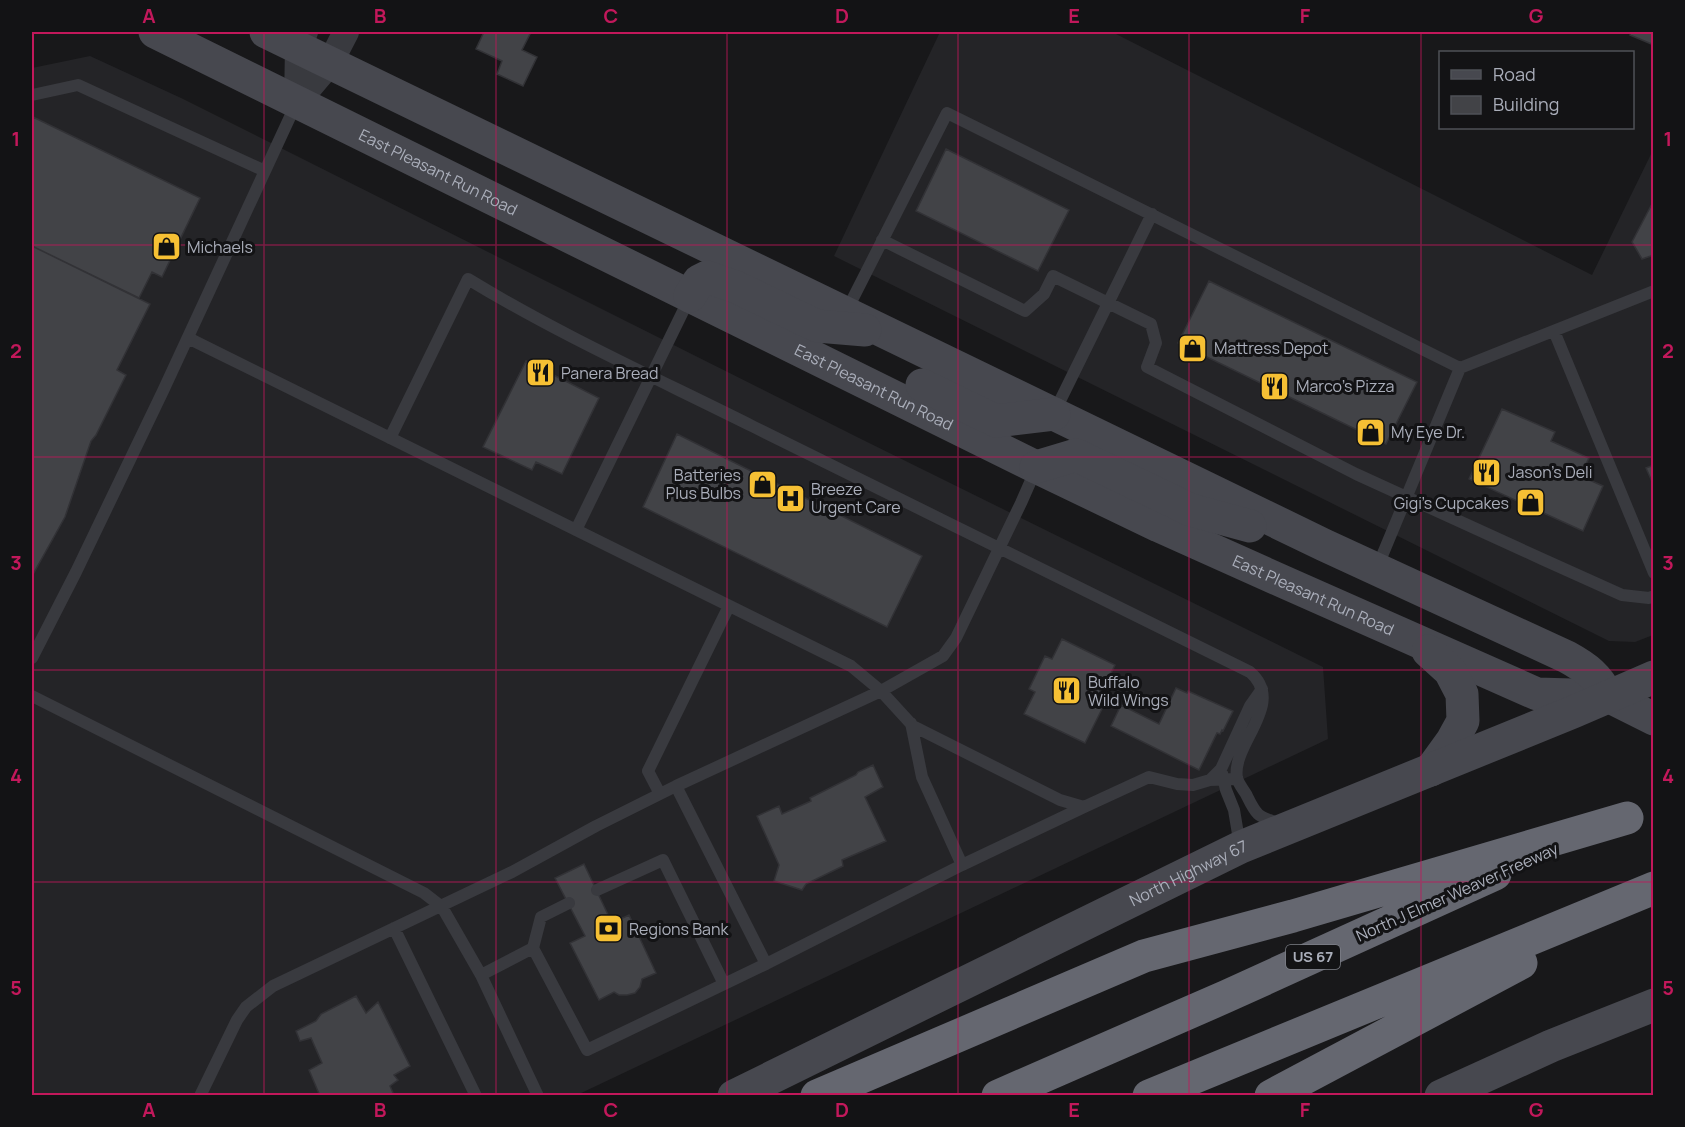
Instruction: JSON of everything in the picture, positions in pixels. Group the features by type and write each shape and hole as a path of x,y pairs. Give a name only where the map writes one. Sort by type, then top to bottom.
{"highway":[{"path":"817,1095 1144,956 1293,916 1640,812"},
{"name":"North J Elmer Weaver Freeway","path":"998,1095 1640,812"},
{"path":"1149,1095 1653,888"},
{"path":"1271,1095 1653,894"}],"main road":[{"name":"East Pleasant Run Road","path":"155,32 1036,467 1169,530 1537,694 1608,696 1649,717"},
{"name":"East Pleasant Run Road","path":"266,32 301,39 330,63 1324,545 1567,657 1585,666 1600,680 1608,696"},
{"path":"690,296 699,281 707,278 736,287 817,326 884,332"},
{"path":"783,342 916,382 996,421 1054,414"},
{"path":"1036,467 1076,455 1191,510 1324,545"},
{"path":"1418,641 1450,671 1462,694 1462,721 1452,741 1431,770"},
{"name":"North Highway 67","path":"734,1094 1241,847 1573,712 1653,677"},
{"path":"1444,1095 1551,1046 1652,1009"}],"street":[{"path":"297,102 330,63 346,32"},
{"path":"297,102 301,39"}],"lane":[{"path":"32,96 78,85 265,171"},
{"path":"32,658 76,572 188,338 297,102"},
{"path":"845,313 947,113 1460,369"},
{"path":"1054,414 1152,214"},
{"path":"882,240 1025,310 1044,294 1053,276 1151,324 1156,343 1147,367 1356,474 1622,595 1649,598 1653,596"},
{"path":"390,438 468,279 514,307 651,376 1251,672 1263,688 1261,710 1238,761 1237,779 1258,815 1290,827"},
{"path":"1376,569 1460,369 1653,291"},
{"path":"576,530 690,296"},
{"path":"1554,331 1653,573"},
{"path":"188,338 850,666 880,691 913,726 1060,800 1084,807"},
{"path":"200,1095 237,1020 251,1002 273,986 442,907 676,786 880,691 943,657 956,638 1036,467"},
{"path":"660,794 648,771 729,606"},
{"path":"1241,847 1234,810 1226,790 1223,774 1250,706 1263,688"},
{"path":"32,696 424,893 442,907 480,975 538,1095"},
{"path":"911,723 922,777 962,865"},
{"path":"568,903 541,917 533,948 587,1050 766,964 962,865 1149,777 1177,784 1193,785 1223,774 1237,779"},
{"path":"676,786 766,964"},
{"path":"597,891 663,860 724,984"},
{"path":"394,928 476,1095"},
{"path":"480,975 533,948"}],"shaded area":[{"path":"940,32 1112,32 1592,275 1653,150 1653,635 1635,642 1609,641 834,256"},
{"path":"90,56 181,98 859,438 1323,667 1328,739 577,1095 32,1095 32,68"}],"building":[{"path":"484,32 531,32 522,50 537,57 523,86 497,74 502,61 476,49"},
{"path":"1631,32 1654,32 1654,45 1630,35"},
{"path":"33,117 200,198 162,277 152,272 139,298 32,246"},
{"path":"946,149 1069,210 1038,271 916,211"},
{"path":"1654,200 1654,255 1642,259 1632,242"},
{"path":"32,246 150,304 117,370 126,375 91,441 65,517 32,576"},
{"path":"1209,281 1417,382 1386,444 1178,343"},
{"path":"526,361 599,398 562,474 536,462 532,470 483,447"},
{"path":"1502,409 1555,432 1551,441 1589,458 1580,476 1603,486 1583,531 1469,479"},
{"path":"677,434 922,556 887,627 643,507"},
{"path":"1654,465 1654,486 1646,468"},
{"name":"Buffalo Wild Wings","path":"1062,639 1115,665 1097,702 1104,705 1085,743 1024,714 1035,692 1029,689 1045,656 1052,659"},
{"path":"1176,688 1233,711 1223,731 1220,734 1217,733 1199,770 1111,726 1121,705 1159,724"},
{"path":"873,765 883,787 865,797 886,841 842,860 843,866 806,884 802,890 774,881 779,865 757,816 779,806 782,814 811,801 810,798"},
{"name":"Regions Bank","path":"584,864 612,923 629,915 656,973 642,979 635,993 619,995 614,992 599,1000 570,943 585,936 555,878"},
{"path":"356,996 366,1013 378,1002 410,1066 394,1075 398,1080 390,1086 393,1096 320,1096 309,1070 322,1063 311,1038 300,1041 296,1031 316,1021 321,1014"}],"place":[{"name":"Michaels","path":"166,247"},
{"name":"Mattress Depot","path":"1193,348"},
{"name":"Panera Bread","path":"540,373"},
{"name":"Marco's Pizza","path":"1275,386"},
{"name":"My Eye Dr.","path":"1370,432"},
{"name":"Jason's Deli","path":"1487,472"},
{"name":"Batteries Plus Bulbs","path":"762,484"},
{"name":"Breeze Urgent Care","path":"790,498"},
{"name":"Gigi's Cupcakes","path":"1530,503"},
{"name":"Buffalo Wild Wings","path":"1067,691"},
{"name":"Regions Bank","path":"608,929"}]}
